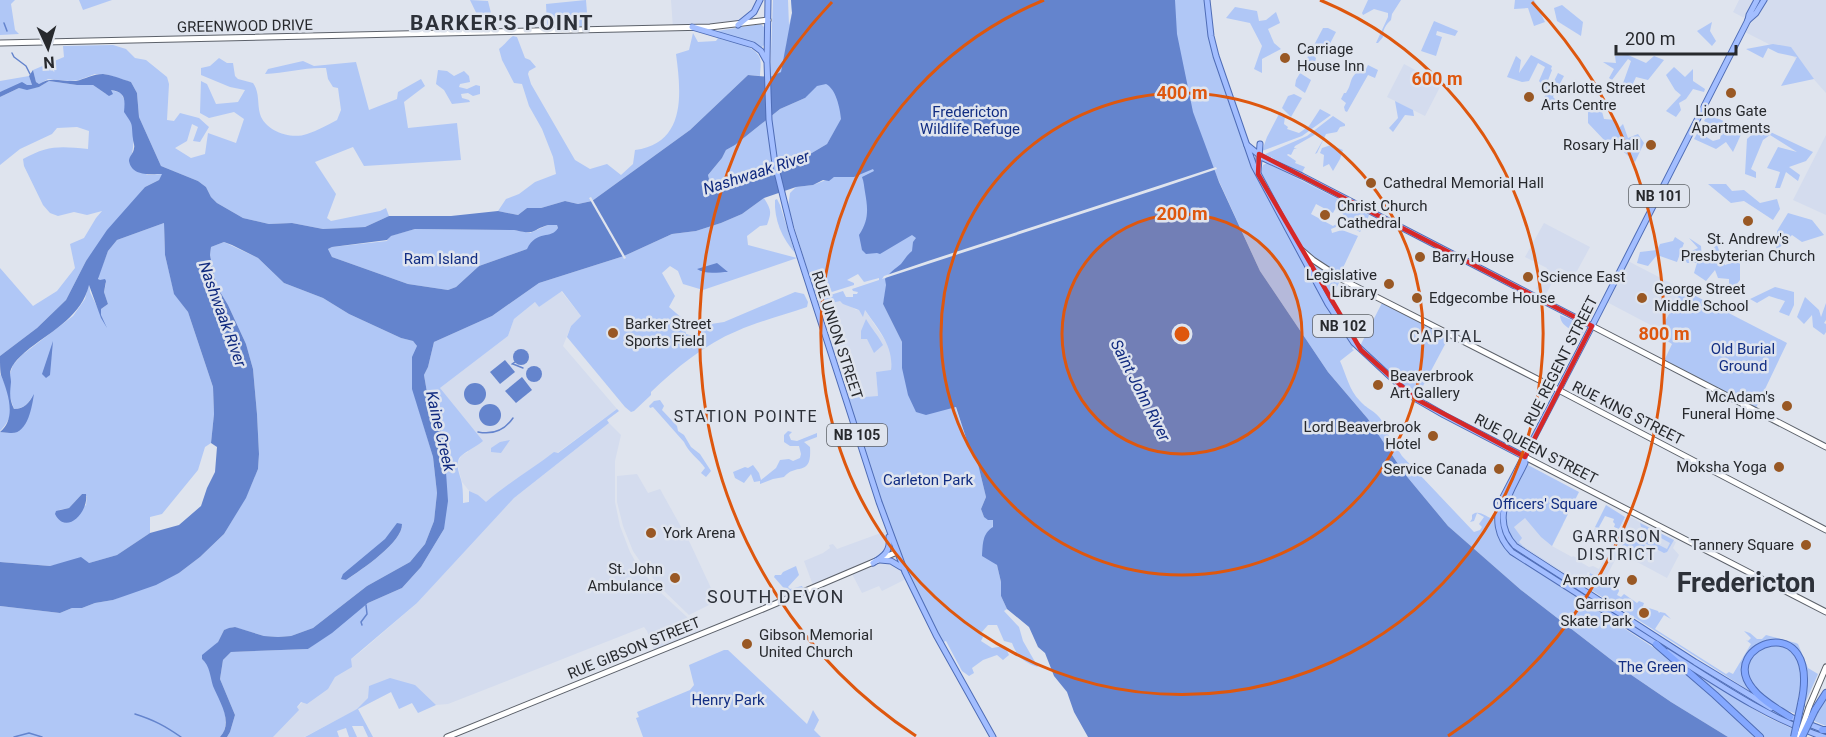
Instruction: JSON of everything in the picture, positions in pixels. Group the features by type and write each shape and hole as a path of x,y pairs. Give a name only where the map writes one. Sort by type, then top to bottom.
{"highway":[{"path":"1790,717 1762,699 1749,683 1746,665 1750,655 1759,646 1769,642 1781,642 1792,648 1804,671 1804,686 1794,737"},
{"path":"1656,644 1760,737"},
{"path":"1801,737 1812,709 1826,693"}],"main road":[{"path":"738,25 754,12 760,0"},
{"name":"NB 105","path":"768,0 768,20"},
{"name":"NB 102","path":"1207,0 1216,56 1246,144"},
{"name":"RUE REGENT STREET","path":"1525,457 1748,20 1756,0"},
{"name":"RUE REGENT STREET","path":"1748,20 1756,14 1764,0"},
{"name":"GREENWOOD DRIVE","path":"0,43 693,27 738,25 768,20"},
{"name":"RUE UNION STREET","path":"768,20 766,62 771,138 784,208 897,552 932,627 993,737"},
{"path":"693,27 753,45 761,51 766,62"},
{"path":"1246,144 1255,148 1265,160 1302,176 1826,447"},
{"name":"RUE QUEEN STREET","path":"1246,144 1258,174 1296,245 1330,306 1354,343 1416,399 1818,608 1826,615"},
{"path":"1251,158 1255,148"},
{"path":"1258,154 1258,174"},
{"name":"RUE KING STREET","path":"1296,245 1341,279 1826,530"},
{"path":"1509,449 1518,466"},
{"path":"1525,457 1518,466 1498,512 1498,526 1506,545 1519,557 1761,710 1798,728 1825,732"},
{"path":"1525,457 1525,463 1502,515 1503,527 1515,546 1744,693 1825,732"},
{"path":"873,563 888,550 889,530"},
{"name":"RUE GIBSON STREET","path":"447,737 897,552"},
{"path":"873,563 883,560 891,561 905,572"},
{"path":"1812,709 1826,667"}],"highlighted area":[{"path":"1259,154 1592,326 1525,457 1416,399 1361,350 1258,174"}],"shaded area":[{"path":"671,0 760,0 738,25 673,28"},
{"path":"1739,0 1826,0 1826,93 1794,57 1743,31 1748,20 1733,12"},
{"path":"1404,64 1438,82 1440,87 1425,116 1387,97"},
{"path":"1826,135 1826,215 1793,200"},
{"path":"1544,223 1590,247 1577,271 1572,274 1560,268 1546,294 1536,289 1547,268 1525,257"},
{"name":"George Street Middle School","path":"1626,260 1682,289 1660,330 1605,301"},
{"path":"561,291 581,316 571,326 563,346 617,409 527,475 485,510 462,482 457,463 462,455 468,452 440,388 508,336 514,319 535,302 539,307"},
{"path":"839,298 856,310 864,309 888,345 892,356 891,371 876,372 878,396 848,398 814,301 821,302"},
{"path":"609,423 621,435 615,461 615,502 620,526 630,552 639,568 660,592 701,630 654,650 644,627 448,704 436,705 409,692 391,692 304,737 269,737 321,683 417,603 514,498"},
{"path":"637,474 648,493 660,489 690,543 717,601 689,615 646,570 633,551 623,526 617,502 617,476"},
{"path":"1527,481 1563,525 1552,546 1583,561 1582,563 1589,567 1599,569 1612,543 1594,537 1595,527 1612,535 1614,539 1627,515 1676,542 1673,548 1679,555 1667,578 1626,556 1630,548 1623,545 1605,579 1588,572 1579,582 1523,546 1519,542 1521,538 1514,527"},
{"path":"889,530 908,578 882,591 879,586 862,593 851,572 814,588 804,561 823,553 830,548 829,545 833,544 837,549"}],"green space":[{"path":"0,0 15,0 11,4 15,30 19,34 0,35"},
{"path":"79,0 112,0 83,10"},
{"path":"470,0 488,1 491,13 486,16 489,24 483,27"},
{"path":"586,0 588,26 551,27 547,25 546,4"},
{"path":"773,0 788,0 789,25 792,13 791,0 1207,0 1211,35 1245,142 1296,245 1341,279 1328,304 1345,329 1342,331 1354,350 1340,361 1356,397 1384,424 1390,422 1388,434 1402,456 1474,532 1482,527 1479,524 1484,517 1477,513 1494,520 1500,539 1512,555 1674,661 1757,737 1728,737 1627,672 1521,590 1448,526 1404,473 1368,419 1328,372 1260,271 1213,168 889,275 883,304 902,342 902,368 955,407 968,444 977,460 986,497 981,509 984,517 993,519 992,561 997,565 1001,596 1007,609 1004,611 1019,627 1023,641 1038,667 1022,659 1012,643 1004,641 997,625 988,625 981,633 983,637 981,641 992,648 1005,646 1009,655 1003,660 997,655 983,660 972,668 974,673 969,676 962,671 946,641 941,643 894,546 848,398 878,396 876,372 891,370 888,345 865,310 863,317 859,310 840,301 823,305 818,299 843,291 846,297 853,297 853,294 858,292 852,289 879,280 879,278 864,282 858,274 847,280 854,285 816,297 788,207 790,193 796,187 813,185 834,177 854,177 841,120 827,144 805,157 794,167 749,176 740,183 725,187 718,186 709,179 708,175 726,150 780,109 805,98 787,42 782,72 770,77"},
{"path":"1368,0 1401,0 1378,43 1376,43 1388,13 1374,9 1363,15"},
{"path":"1515,0 1534,0 1545,22 1534,26 1528,8 1514,9"},
{"path":"1562,5 1583,22 1581,36 1557,21 1554,8"},
{"path":"1235,7 1257,11 1259,21 1266,20 1276,12 1280,23 1268,29 1274,43 1281,49 1262,59 1262,73 1254,69 1262,46 1250,23 1226,18"},
{"path":"1434,21 1458,31 1455,36 1437,31 1436,35 1442,37 1436,56 1421,51"},
{"path":"1712,22 1710,31 1716,41 1712,46 1697,31"},
{"path":"761,24 764,27 764,45 761,48 717,31"},
{"path":"1323,28 1336,32 1324,55 1312,49"},
{"path":"693,33 698,42 716,41 718,38 740,44 756,52 761,63 760,76 748,75 690,130 592,201 578,204 565,201 541,208 527,208 518,215 498,211 506,199 519,194 535,182 556,174 553,157 542,129 529,106 522,84 514,83 502,60 499,49 509,39 513,36 517,37 525,58 536,67 528,74 531,84 575,160 590,169 607,164 621,175 633,164 635,150 652,145 664,137 672,127 679,99 676,54 689,50"},
{"path":"1773,44 1791,47 1814,79 1781,86 1797,57 1778,53 1768,48 1763,58 1746,49"},
{"path":"113,45 126,49 135,58 146,60 167,77 169,84 167,120 174,121 180,113 199,118 209,127 200,142 193,141 198,127 192,124 187,141 175,148 191,158 205,154 208,133 236,143 244,119 234,112 209,118 200,113 201,81 207,84 216,104 238,102 245,90 230,87 201,75 201,68 210,66 219,58 227,63 233,63 235,76 238,79 253,83 258,94 260,114 267,125 279,133 294,136 311,133 337,120 341,110 338,88 333,87 328,79 326,68 265,74 268,69 303,61 314,66 356,62 369,110 397,99 398,92 421,79 425,86 404,102 408,128 457,123 461,160 364,166 353,147 315,162 336,194 327,218 331,221 386,208 389,216 365,227 323,229 292,223 269,224 243,218 217,203 206,187 198,181 161,166 139,117 137,93 131,82 105,74 95,74 79,80 48,79 39,84 36,82 33,70 64,57 63,46"},
{"path":"1310,52 1316,58 1314,67 1308,72 1301,71"},
{"path":"1531,55 1552,66 1547,83 1552,85 1558,73 1564,76 1553,97 1561,105 1559,109 1549,103 1544,112 1539,110 1547,91 1539,81 1545,67 1538,63 1529,81 1522,82 1507,77 1516,56 1521,60 1519,73"},
{"path":"1628,55 1646,63 1654,56 1664,60 1648,80 1636,77 1630,90 1622,86 1631,61 1628,59 1612,80 1609,78 1614,69 1603,62 1616,63 1615,56"},
{"path":"1368,65 1378,70 1375,78 1368,75 1347,112 1344,107 1346,103 1341,99 1356,73 1359,70 1365,71"},
{"path":"1674,67 1685,77 1693,69 1693,81 1705,89 1704,92 1693,89 1686,99 1679,103 1681,110 1676,117 1666,111 1681,95 1666,75"},
{"path":"438,70 447,71 454,76 464,71 469,76 470,82 460,84 459,87 467,89 476,85 480,86 480,94 473,96 468,93 461,94 462,98 470,102 452,104 444,90 436,84"},
{"path":"1300,73 1311,80 1305,93 1295,86"},
{"path":"29,76 32,85 0,92 0,81"},
{"path":"49,81 93,85 106,94 111,90 121,93 126,103 126,114 133,126 131,156 147,175 163,174 159,180 145,187 86,261 66,300 37,328 0,356 0,268 33,306 57,291 75,268 70,244 84,238 102,211 87,215 74,212 58,216 50,213 43,205 24,166 23,159 47,149 62,147 88,149 89,131 77,127 57,128 52,134 20,149 0,165 0,97 19,88 39,87"},
{"path":"1294,94 1302,98 1291,117 1282,108 1288,96"},
{"path":"1395,101 1413,110 1414,116 1405,115 1393,132 1389,128 1398,118"},
{"path":"1588,106 1601,108 1604,119 1616,120 1618,129 1623,124 1628,138 1638,134 1644,143 1635,162 1615,144 1614,138 1606,142 1588,123"},
{"path":"1320,109 1331,115 1302,136 1262,151 1280,112 1285,116 1284,124 1288,127 1287,129 1299,133 1309,126"},
{"path":"1710,110 1717,118 1743,130 1733,152 1726,142 1716,149 1694,139 1698,132 1713,141 1720,139 1722,130 1704,121"},
{"path":"1333,116 1345,126 1340,127 1337,132 1326,134 1317,153 1315,154 1324,138 1316,134 1295,146 1294,148 1297,149 1294,149 1291,155 1287,155 1296,161 1295,163 1305,167 1301,174 1263,155 1307,136"},
{"path":"1760,127 1813,152 1806,161 1789,167 1800,175 1798,181 1786,172 1780,188 1775,188 1780,172 1767,168 1778,147 1797,152 1770,135 1763,140 1751,169 1756,172 1756,178 1745,174 1747,139"},
{"path":"1331,145 1343,150 1333,171 1329,164 1323,167 1324,155 1320,153 1322,148"},
{"path":"1267,163 1340,200 1333,213 1316,204 1311,214 1333,226 1338,223 1331,229 1332,233 1342,230 1358,236 1341,272 1336,273 1316,259 1299,243 1286,224 1261,171 1263,165"},
{"path":"1708,184 1726,184 1732,191 1744,190 1760,203 1777,199 1780,209 1773,220 1744,201 1731,203"},
{"path":"764,198 770,211 770,217 767,225 760,226 747,236 748,245 797,258 703,290 683,284 678,271 670,266 662,273 675,296 669,307 683,319 686,334 693,336 711,324 724,322 795,292 804,294 808,302 807,307 725,336 691,357 631,412 567,337 571,326 581,316 562,291 539,307 535,302 514,319 508,336 440,388 483,441 458,460 463,503 469,502 469,491 486,502 554,452 558,453 617,409 619,411 607,420 609,423 514,498 417,603 351,659 352,667 335,677 328,689 307,704 301,702 297,707 299,710 273,737 227,737 235,715 220,679 223,660 231,652 308,649 368,603 402,588 421,567 444,529 441,430 429,404 424,375 434,342 492,316 539,283 624,256 672,234 696,231 721,223 742,214"},
{"path":"777,199 795,253 777,222 775,200"},
{"path":"1342,202 1369,215 1360,232 1346,224 1340,206"},
{"path":"1788,213 1812,220 1824,235 1802,242 1792,235 1776,251 1777,231"},
{"path":"164,223 165,255 174,293 188,312 213,387 214,414 211,443 205,447 198,470 162,514 150,517 150,533 117,555 89,563 64,563 50,566 0,562 0,432 10,433 21,429 27,420 32,397 25,406 14,409 9,394 13,365 22,355 73,316 85,299 89,283 90,292 101,315 101,309 108,304 104,292 106,283 99,281 98,277 108,251 117,240","holes":["82,494 87,496 86,505 65,523 59,510 69,508"]},
{"name":"Ram Island","path":"548,225 557,225 557,231 527,249 479,266 456,287 448,290 408,284 332,257 328,249 387,241 390,236 415,229 514,230 530,233"},
{"path":"1675,237 1684,243 1677,262 1657,255 1648,266 1637,263 1640,252 1657,250 1660,244 1673,241"},
{"path":"1689,238 1701,246 1702,258 1717,245 1725,265 1740,260 1740,280 1729,294 1729,279 1718,278 1715,270 1706,281 1694,273 1697,263 1687,263 1683,255 1698,248"},
{"path":"224,242 258,258 284,283 323,298 349,314 401,338 413,341 417,346 413,390 433,457 437,493 434,521 425,544 410,562 367,586 313,628 291,636 278,637 264,636 234,627 224,630 218,642 202,659 207,663 222,701 226,721 220,737 0,737 0,606 60,613 72,608 82,608 113,600 179,573 224,534 246,497 258,469 259,454 253,369 246,344 216,285 210,255 211,247","holes":["402,524 389,547 346,580 359,562"]},
{"path":"1775,287 1794,292 1794,305 1789,316 1779,312 1785,301 1769,296 1757,303 1750,299"},
{"name":"Old Burial Ground","path":"1682,289 1787,343 1755,410 1663,363 1672,344 1658,335"},
{"path":"1805,297 1819,310 1821,317 1826,303 1824,323 1826,332 1824,335 1813,327 1812,315 1804,324 1797,317"},
{"path":"1383,301 1450,335 1416,399 1359,348"},
{"path":"1560,315 1584,325 1585,330 1582,335 1565,325"},
{"path":"866,319 883,345 874,353 867,339 861,339 861,331"},
{"path":"0,374 8,392 12,411 0,431"},
{"path":"660,400 664,406 662,410 677,426 678,431 684,435 691,447 700,454 711,471 706,477 701,473 705,468 703,465 653,407 650,408 649,406 654,401"},
{"path":"788,431 792,432 789,435 791,440 797,441 817,433 817,437 804,442 810,447 810,457 806,466 793,470 784,477 760,484 760,481 754,482 751,474 744,483 735,478 733,472 753,465 761,480 776,468 780,460 793,461 800,458 799,446 790,446 784,442 784,435"},
{"path":"510,440 501,453 491,452 491,448 500,442"},
{"name":"Officers' Square","path":"1528,465 1579,492 1552,546 1525,518 1514,527 1522,538 1519,542 1523,546 1579,582 1585,578 1587,583 1599,589 1587,581 1590,573 1600,578 1599,581 1606,583 1607,580 1617,585 1619,591 1617,595 1621,597 1624,594 1637,603 1639,601 1644,603 1643,606 1659,613 1665,613 1671,619 1664,615 1655,629 1726,674 1729,672 1733,674 1751,644 1746,640 1751,638 1744,631 1757,639 1762,639 1766,635 1798,644 1808,668 1818,674 1806,701 1804,700 1806,672 1801,655 1791,645 1779,640 1766,641 1754,647 1747,657 1744,671 1748,690 1514,541 1506,522 1507,513 1513,493"},
{"path":"1606,505 1625,517 1619,529 1614,527 1614,519 1605,516 1599,527 1601,529 1595,527"},
{"path":"1477,513 1474,521 1470,522 1472,519 1472,515"},
{"path":"1640,523 1674,540 1667,552 1664,553 1635,538 1637,534 1667,549 1670,543 1641,527"},
{"path":"1627,536 1645,545 1638,559 1626,556 1630,548 1624,545 1619,552"},
{"path":"1521,555 1760,705 1826,735 1754,704"},
{"path":"796,566 799,575 788,587 790,589 802,586 803,588 788,593 774,577"},
{"path":"1765,645 1783,645 1798,658 1802,674 1796,714 1776,705 1759,692 1748,674 1750,660"},
{"name":"Henry Park","path":"728,650 807,724 813,710 819,720 814,730 821,737 643,737 636,718 639,717 637,712 690,690 694,685 689,665"},
{"path":"1693,672 1765,716 1793,729 1791,737 1763,737"},
{"path":"390,678 415,685 436,705 418,713 412,703 399,709 391,692 358,709 373,737 368,737 363,726 352,726 357,737 349,737 346,728 337,731 339,737 305,737 357,709 368,698 369,686"},
{"path":"1826,696 1826,726 1814,721"}],"water":[{"path":"791,0 1175,0 1177,34 1193,112 1219,182 1260,271 1328,372 1368,419 1404,473 1448,526 1521,590 1627,672 1728,737 1088,737 1074,712 1067,692 1054,676 1045,653 1038,647 1029,627 1007,609 1001,596 997,565 982,556 984,540 993,527 993,520 984,517 981,509 986,497 977,460 968,444 956,407 926,415 916,412 908,395 902,368 902,342 883,304 885,279 912,251 916,238 912,235 880,254 866,254 862,250 859,235 865,224 867,209 862,177 874,171 873,169 854,177 834,177 829,181 823,180 813,185 796,187 764,198 742,214 721,223 696,231 672,234 624,256 539,283 492,316 434,342 424,375 429,404 441,430 444,443 448,501 444,529 421,567 402,588 368,603 332,633 308,649 231,652 223,660 220,679 235,715 227,737 220,737 226,725 226,718 202,655 218,642 224,630 229,628 235,627 264,636 278,637 291,636 313,628 367,586 410,562 425,544 434,521 437,493 433,457 412,389 412,357 417,346 413,341 401,338 349,314 323,298 284,283 258,258 232,245 224,242 211,247 210,255 216,285 246,344 253,369 259,454 258,469 246,498 224,534 179,573 156,585 113,600 82,608 72,608 60,613 0,606 0,562 50,566 81,557 89,563 117,555 150,533 179,525 201,506 215,472 217,447 211,443 214,414 213,387 188,312 174,294 165,255 164,223 117,240 108,251 98,279 106,281 104,292 108,304 101,309 101,315 107,328 101,318 89,285 74,313 19,357 10,372 12,405 14,409 23,407 34,394 32,405 28,419 21,429 10,433 0,432 8,420 10,405 1,375 0,356 37,328 66,300 86,261 107,230 145,187 159,180 162,174 142,174 131,166 129,159 134,147 132,127 124,112 124,100 119,93 111,90 113,94 109,96 93,85 49,81 27,90 19,88 0,97 0,92 22,82 32,85 29,76 33,70 36,82 39,84 52,80 76,81 103,74 131,82 137,93 139,117 161,166 198,181 206,187 217,203 243,218 269,224 292,223 323,229 365,227 389,216 451,216 498,211 518,215 527,208 541,208 565,201 578,204 592,201 690,130 748,75 770,77 781,72 792,13","holes":["826,84 835,94 841,119 827,144 805,157 794,167 771,169 749,176 735,185 718,186 709,179 708,175 726,150 780,109 805,98 817,86","548,225 557,225 558,228 552,234 535,239 527,249 479,266 456,287 448,290 408,284 332,257 328,249 387,240 391,236 415,229 530,232"]},
{"path":"717,263 728,272 708,273 697,269"},
{"path":"53,341 50,375 46,378 42,374"},
{"path":"521,349 527,351 529,357 527,363 521,365 515,363 513,357 515,351"},
{"path":"505,360 515,372 500,384 490,372"},
{"path":"534,366 540,368 542,374 540,380 534,382 528,380 526,374 528,368"},
{"path":"522,377 532,390 516,403 505,391"},
{"path":"475,383 483,386 486,394 483,402 475,405 467,402 464,394 467,386"},
{"path":"490,404 498,407 501,415 498,423 490,426 482,423 479,415 482,407"},
{"path":"82,494 86,494 86,501 76,519 65,523 60,520 55,514 56,511 69,508"},
{"path":"397,523 402,524 400,531 389,547 346,580 341,579 343,574 385,539"}],"pier":[{"path":"1216,167 1217,169 1161,188 882,279 884,276 928,261"},
{"path":"591,197 626,258 624,259 589,198"}],"waterway":[{"path":"4,23 7,31"},
{"path":"12,53 26,66 30,74"},
{"path":"513,364 523,368"},
{"path":"478,432 498,431 513,418"},
{"path":"362,625 361,622 367,614 366,605"},
{"path":"135,714 181,737"},
{"path":"14,737 29,733 42,737"}],"place":[{"name":"Carriage House Inn","path":"1285,58"},
{"name":"Lions Gate Apartments","path":"1731,93"},
{"name":"Charlotte Street Arts Centre","path":"1529,97"},
{"name":"Rosary Hall","path":"1651,145"},
{"name":"Cathedral Memorial Hall","path":"1371,183"},
{"name":"Christ Church Cathedral","path":"1325,215"},
{"name":"St. Andrew's Presbyterian Church","path":"1748,221"},
{"name":"Barry House","path":"1420,257"},
{"name":"Science East","path":"1528,277"},
{"name":"Legislative Library","path":"1389,284"},
{"name":"Edgecombe House","path":"1417,298"},
{"name":"George Street Middle School","path":"1642,298"},
{"name":"Barker Street Sports Field","path":"613,333"},
{"name":"Beaverbrook Art Gallery","path":"1378,385"},
{"name":"McAdam's Funeral Home","path":"1787,406"},
{"name":"Lord Beaverbrook Hotel","path":"1433,436"},
{"name":"Moksha Yoga","path":"1779,467"},
{"name":"Service Canada","path":"1499,469"},
{"name":"York Arena","path":"651,533"},
{"name":"Tannery Square","path":"1806,545"},
{"name":"St. John Ambulance","path":"675,578"},
{"name":"Armoury","path":"1632,580"},
{"name":"Garrison Skate Park","path":"1644,613"},
{"name":"Gibson Memorial United Church","path":"747,644"}],"district":[{"name":"BARKER'S POINT","path":"502,23"},
{"name":"CAPITAL","path":"1446,336"},
{"name":"STATION POINTE","path":"746,416"},
{"name":"GARRISON DISTRICT","path":"1617,545"},
{"name":"Fredericton","path":"1746,583"},
{"name":"SOUTH DEVON","path":"776,597"}],"park label":[{"name":"Fredericton Wildlife Refuge","path":"970,120"},
{"name":"Carleton Park","path":"928,480"},
{"name":"The Green","path":"1652,667"}],"water label":[{"name":"Nashwaak River","path":"756,172"},
{"name":"Nashwaak River","path":"223,314"},
{"name":"Saint John River","path":"1141,390"},
{"name":"Kaine Creek","path":"441,431"}]}
